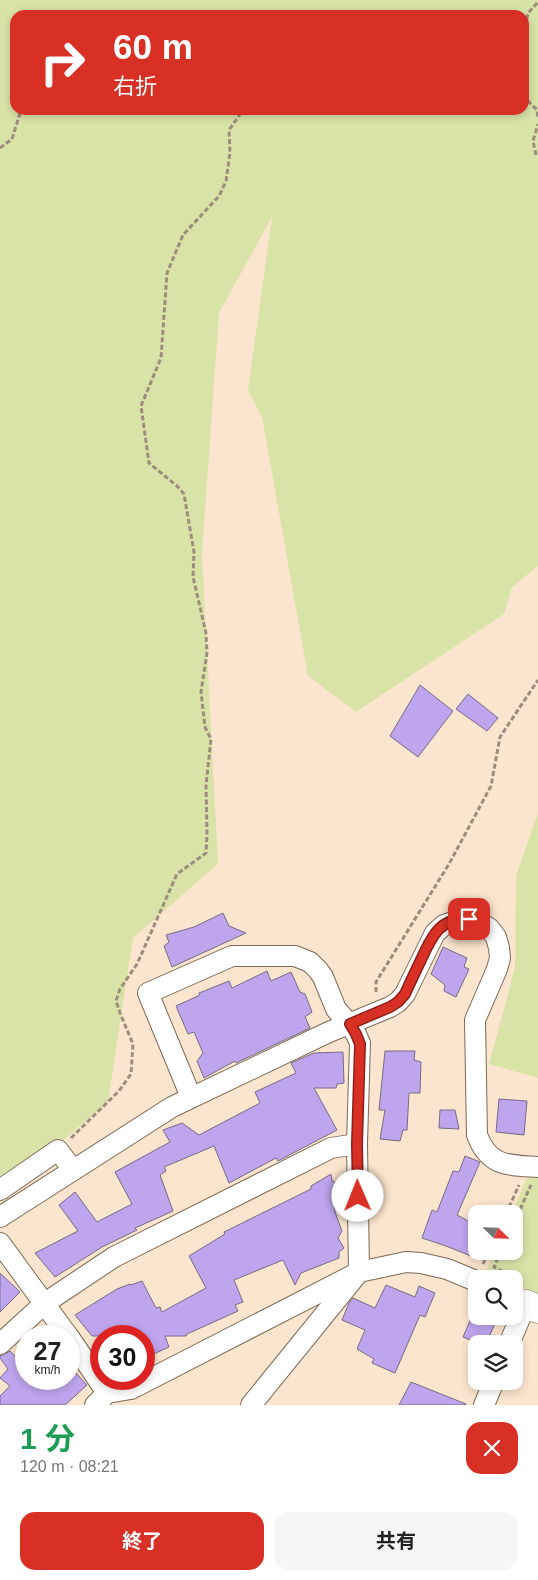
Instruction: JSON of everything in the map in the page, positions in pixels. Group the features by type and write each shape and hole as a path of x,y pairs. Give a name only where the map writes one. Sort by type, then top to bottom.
{"street":[{"path":"0,1217 172,1107 329,1032 398,1002 405,994 435,933 444,925 460,919 469,919 489,928 496,937 500,958 498,969 475,1020 477,1135 484,1150 499,1162 507,1165 533,1166"},
{"path":"191,1097 148,993 232,956 295,956 310,962 323,977 336,1009 350,1024 360,1044 357,1144 359,1272 250,1405"},
{"path":"0,1344 45,1303 114,1258 331,1148 357,1144"},
{"path":"0,1190 58,1150 74,1170"},
{"path":"0,1243 60,1325"},
{"path":"80,1360 101,1399 131,1389 359,1272 406,1262 421,1262 447,1269 468,1278"},
{"path":"513,1335 526,1304"},
{"path":"484,1405 490,1390"}],"path":[{"path":"529,13 538,2"},
{"path":"529,102 537,110 538,119"},
{"path":"0,148 12,139 19,115"},
{"path":"58,1150 119,1091 131,1074 133,1044 116,1001 120,989 137,964 177,874 206,853 206,784 211,738 205,727 201,692 207,653 206,633 193,577 194,552 184,494 149,463 141,406 161,358 167,273 183,235 219,196 226,181 230,153 229,130 240,115"},
{"path":"536,155 533,140 538,124"},
{"path":"376,1013 376,982 449,864 491,786 500,737 538,680"},
{"path":"511,1205 533,1166"},
{"path":"522,1205 531,1185 538,1188"},
{"path":"497,1260 494,1267 499,1270"}],"green space":[{"path":"0,0 538,0 538,566 512,587 504,614 356,712 308,676 262,417 248,390 272,217 219,313 202,554 218,864 133,938 108,1102 0,1194"},
{"path":"538,813 538,1078 489,1064 515,968 516,876"},
{"path":"529,1174 538,1175 538,1294 523,1288 523,1270 486,1270 491,1260 523,1260 523,1205 515,1205"}],"building":[{"path":"420,685 453,711 418,757 390,736"},
{"path":"468,694 498,718 487,731 456,709"},
{"path":"223,913 229,926 246,933 172,967 164,946 169,942 166,935 194,927"},
{"path":"443,947 467,958 464,967 469,969 456,997 444,991 445,985 431,974"},
{"path":"267,971 271,981 291,972 300,992 305,994 312,1012 305,1017 310,1028 236,1063 235,1061 204,1078 197,1061 203,1053 194,1032 188,1034 176,1006 200,995 199,993 229,981 232,988"},
{"path":"385,1051 415,1051 414,1060 421,1062 420,1093 409,1093 407,1130 403,1130 400,1141 380,1139 385,1110 379,1110"},
{"path":"343,1052 344,1083 337,1084 336,1088 314,1088 337,1130 278,1161 276,1158 229,1183 214,1146 164,1167 166,1171 160,1175 173,1211 135,1228 137,1230 102,1247 55,1277 35,1253 78,1231 59,1205 75,1192 97,1222 132,1204 115,1172 170,1142 163,1130 182,1123 199,1135 260,1103 255,1092 296,1073 291,1063 314,1053"},
{"path":"499,1099 527,1101 524,1135 496,1132"},
{"path":"440,1110 455,1110 459,1129 439,1128"},
{"path":"465,1156 480,1162 457,1215 468,1221 468,1255 422,1238 432,1210 437,1212 453,1171 459,1172"},
{"path":"331,1174 332,1181 337,1183 344,1195 334,1199 335,1212 342,1231 338,1238 344,1248 339,1252 339,1258 301,1273 295,1285 283,1260 234,1280 243,1302 235,1305 238,1311 186,1336 165,1336 169,1347 155,1353 155,1325 90,1325 90,1334 75,1315 117,1289 142,1281 156,1308 160,1307 162,1312 206,1288 189,1256 225,1234 224,1232 311,1189 311,1186"},
{"path":"0,1273 20,1292 0,1312"},
{"path":"386,1285 415,1297 419,1286 435,1293 425,1317 420,1315 395,1373 372,1363 374,1359 357,1349 365,1330 342,1320 353,1298 375,1308"},
{"path":"468,1325 494,1325 490,1335 468,1335 468,1339 463,1337"},
{"path":"10,1351 15,1356 15,1390 80,1390 80,1377 87,1385 65,1405 0,1405 0,1396 10,1386 0,1378 8,1369 0,1358"},
{"path":"411,1382 466,1404 466,1405 399,1405"}],"route":[{"path":"358,1196 357,1144 360,1044 350,1024 398,1002 405,994 435,933 452,921 469,919"}]}
